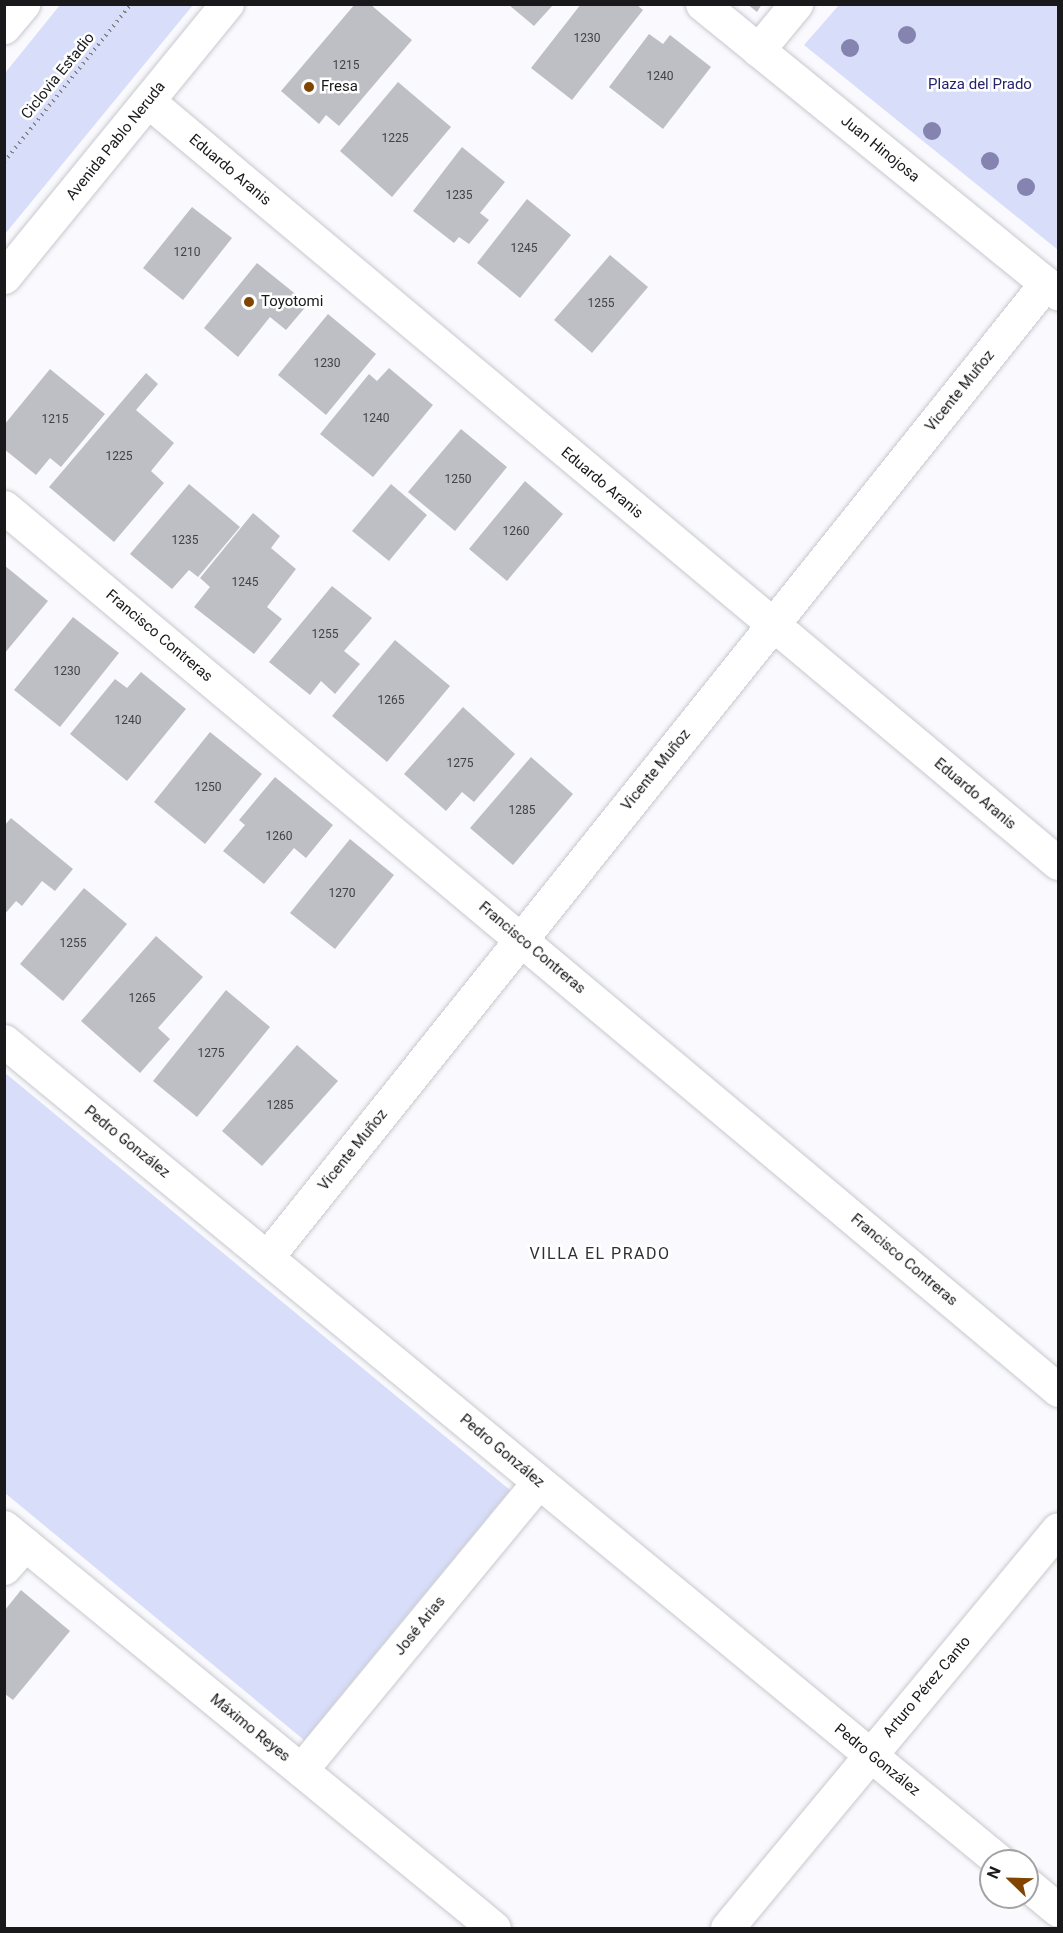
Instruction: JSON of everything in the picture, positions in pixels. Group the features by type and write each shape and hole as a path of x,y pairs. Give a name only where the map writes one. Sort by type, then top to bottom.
{"street":[{"path":"4,27 23,4"},
{"name":"Avenida Pablo Neruda","path":"4,277 227,4"},
{"name":"Juan Hinojosa","path":"702,4 1052,288"},
{"path":"758,50 796,4"},
{"name":"Eduardo Aranis","path":"148,101 771,626 1059,863"},
{"name":"Vicente Muñoz","path":"267,1257 771,626 1052,288"},
{"name":"Francisco Contreras","path":"4,507 1059,1390"},
{"name":"Pedro González","path":"4,1041 985,1849"},
{"name":"José Arias","path":"301,1770 538,1482"},
{"name":"Arturo Pérez Canto","path":"727,1929 1059,1529"},
{"name":"Máximo Reyes","path":"11,1547 301,1770 494,1929"},
{"path":"1039,1894 1059,1910"}],"path":[{"name":"Ciclovia Estadio","path":"4,162 131,4"}],"green space":[{"path":"60,5 193,5 5,234 5,73"},
{"name":"Plaza del Prado","path":"839,5 1058,5 1058,250 804,45"},
{"path":"4,1072 510,1490 304,1740 5,1493"}],"building":[{"path":"355,4 370,4 412,40 339,126 326,115 319,124 281,91"},
{"path":"581,4 636,4 643,10 572,100 531,68"},
{"path":"747,4 762,4 757,12"},
{"path":"509,5 553,5 534,26"},
{"path":"649,34 663,44 670,35 711,67 663,129 609,87"},
{"path":"398,82 451,127 392,197 340,151"},
{"path":"462,147 505,182 480,213 489,220 469,244 459,237 454,243 413,211"},
{"path":"527,199 571,235 520,298 477,263"},
{"path":"192,207 232,238 183,300 143,268"},
{"path":"610,255 648,287 592,353 554,320"},
{"path":"257,263 308,304 286,330 270,317 238,357 204,328"},
{"path":"328,314 376,354 326,415 278,375"},
{"path":"389,368 433,405 373,477 320,434 369,374 377,381"},
{"path":"50,369 105,414 61,467 50,458 36,475 4,449 4,425"},
{"path":"146,373 158,384 136,410 174,443 151,471 164,483 114,542 49,487"},
{"path":"461,429 507,467 455,531 408,492"},
{"path":"525,481 563,514 507,581 469,549"},
{"path":"189,484 240,527 198,577 189,570 172,589 130,554"},
{"path":"391,484 427,515 389,561 352,531"},
{"path":"253,513 280,536 271,548 296,569 267,607 282,619 254,654 194,607 210,587 200,578"},
{"path":"4,565 48,601 4,654"},
{"path":"332,586 372,618 344,651 360,664 335,694 321,681 310,695 269,662"},
{"path":"73,617 119,653 60,727 14,690"},
{"path":"395,640 450,686 387,762 332,716"},
{"path":"141,672 186,709 127,781 70,734 115,679 127,688"},
{"path":"463,707 515,754 474,802 462,792 446,811 404,774"},
{"path":"210,732 262,774 205,844 154,802"},
{"path":"531,757 573,794 513,865 470,828"},
{"path":"275,777 333,825 306,858 294,848 264,884 223,851 245,825 239,820"},
{"path":"11,818 73,869 55,891 42,881 22,906 16,901 4,915 4,826"},
{"path":"350,839 394,875 335,949 290,913"},
{"path":"84,888 127,924 63,1001 20,964"},
{"path":"156,936 203,977 158,1028 170,1039 140,1073 81,1021"},
{"path":"226,990 270,1027 197,1117 153,1081"},
{"path":"297,1045 338,1081 262,1166 222,1131"},
{"path":"21,1590 70,1631 13,1700 5,1694 5,1610"}],"place":[{"name":"Fresa","path":"309,87"},
{"name":"Toyotomi","path":"249,302"}],"district":[{"name":"VILLA EL PRADO","path":"600,1254"}]}
